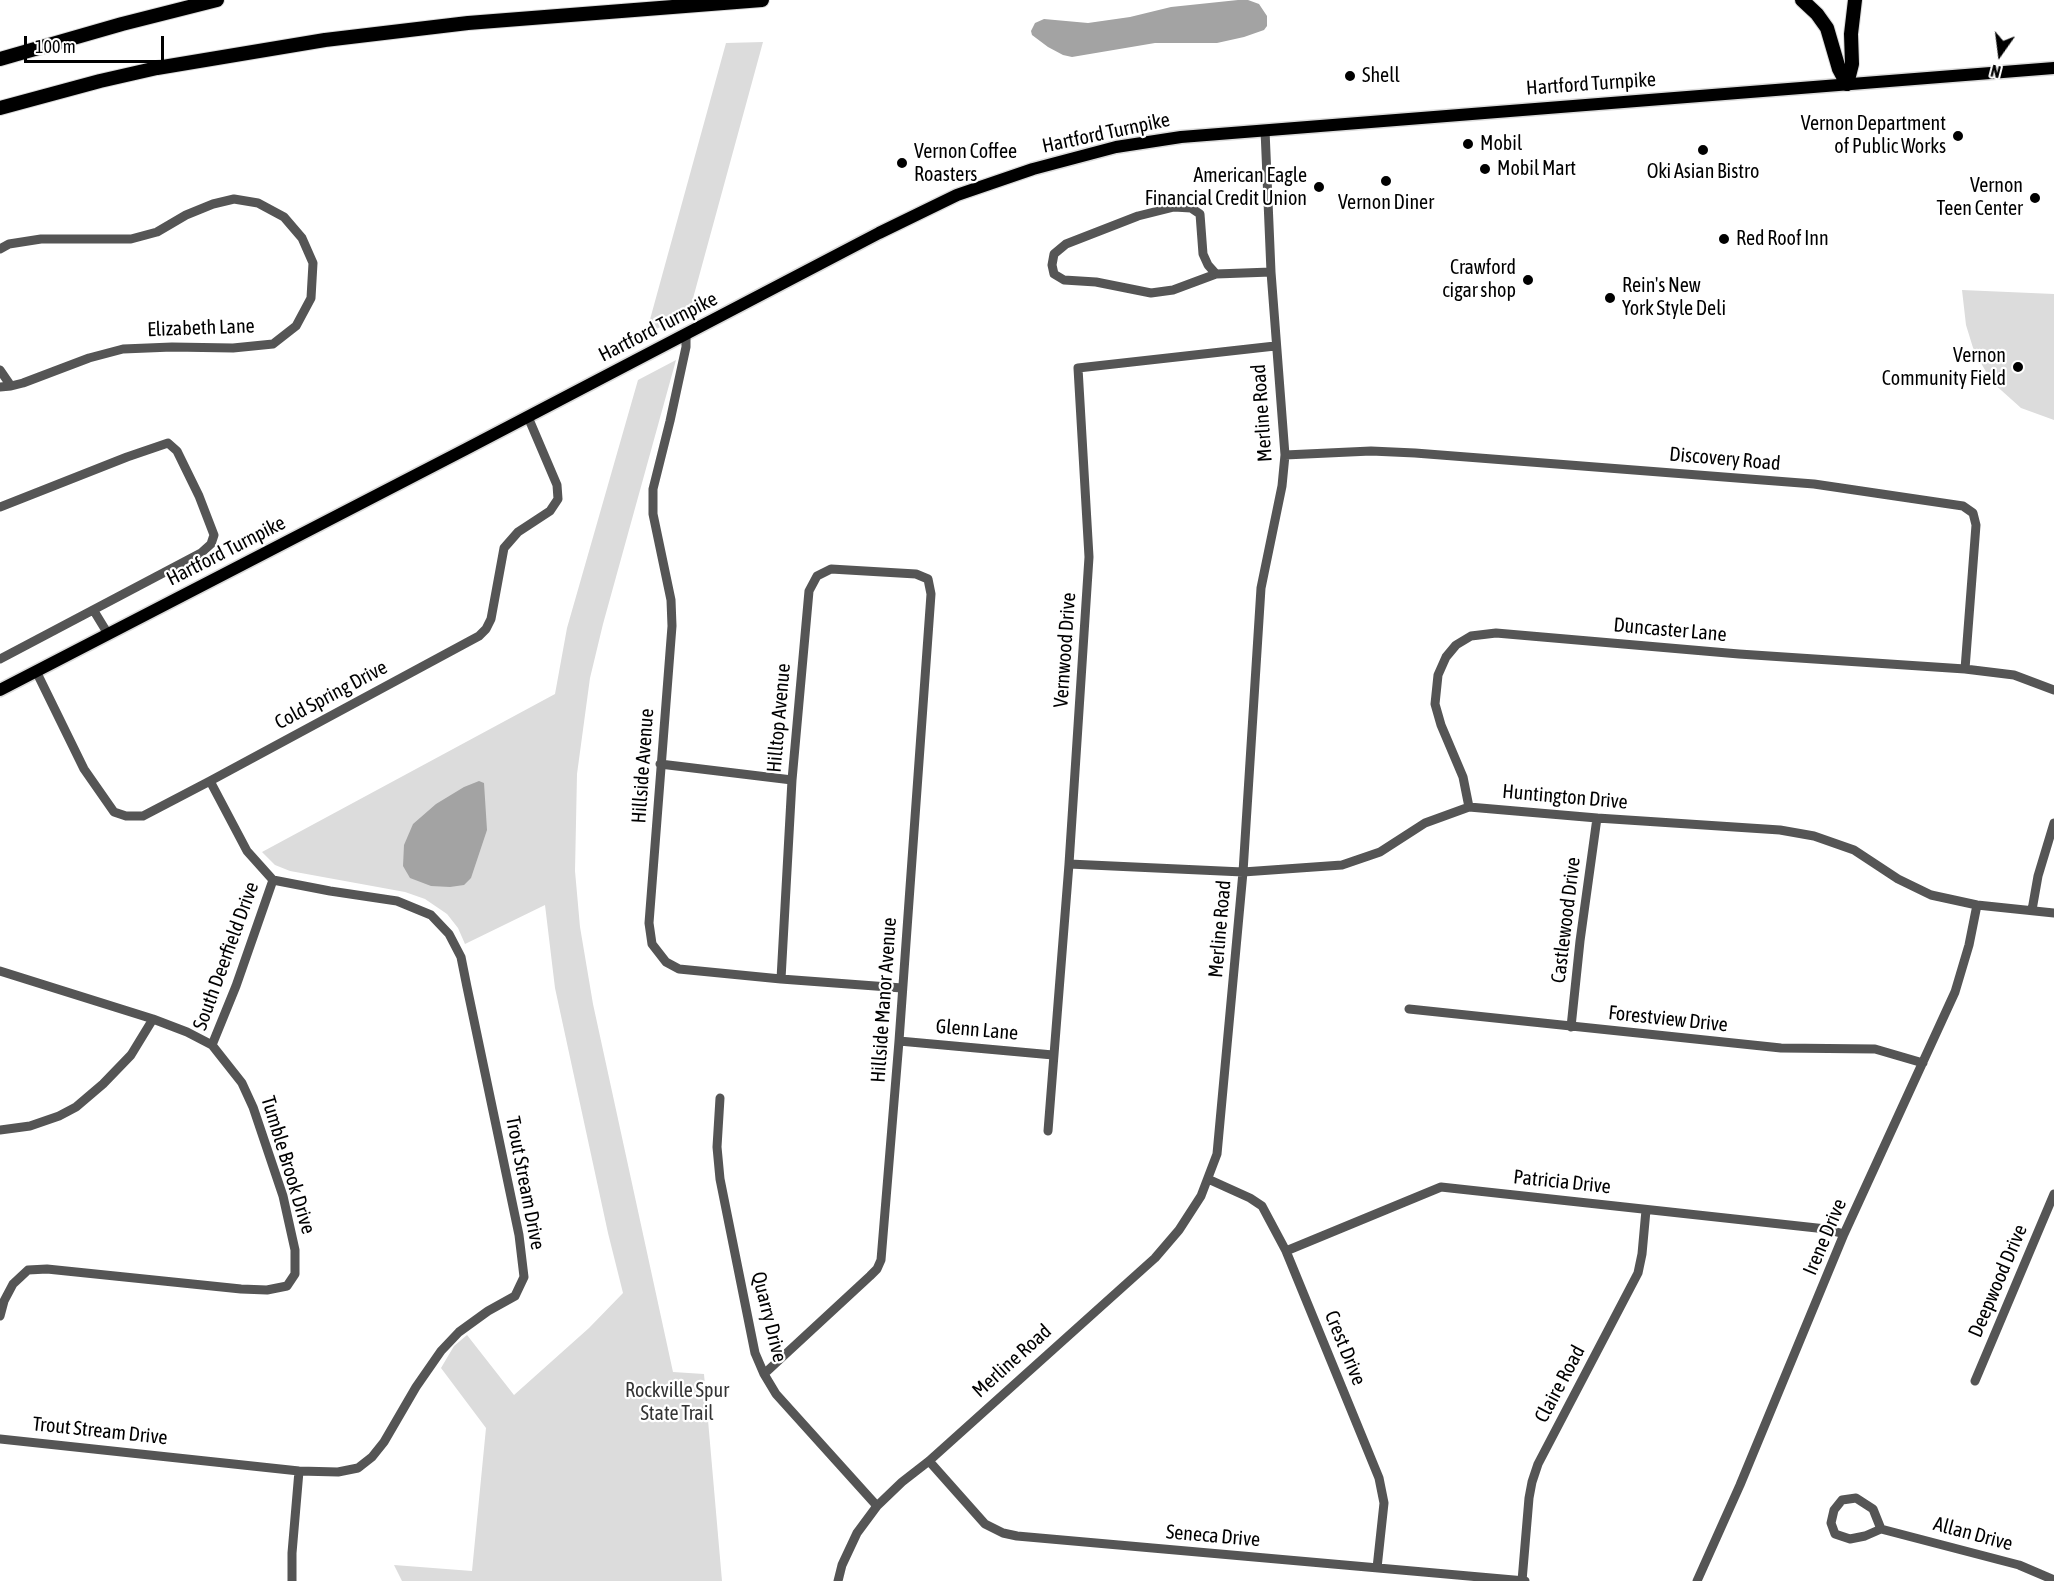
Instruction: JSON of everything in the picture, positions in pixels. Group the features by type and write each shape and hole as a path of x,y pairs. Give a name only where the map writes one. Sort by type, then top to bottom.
{"highway":[{"path":"0,59 217,0"},
{"path":"0,108 157,68 325,40 468,23 762,0"},
{"path":"1802,0 1817,14 1827,28 1839,69 1847,84"},
{"path":"1847,84 1852,64 1851,34 1855,0"}],"main road":[{"name":"Hartford Turnpike","path":"0,690 879,233 977,187 1067,159 1140,142 1181,137 2054,68"}],"street":[{"name":"Merline Road","path":"838,1581 842,1565 857,1533 877,1506 1155,1258 1179,1230 1201,1196 1218,1154 1244,872 1261,588 1282,486 1285,455 1275,346 1265,130"},
{"name":"Elizabeth Lane","path":"0,249 9,244 41,239 131,239 157,232 186,215 213,204 234,199 258,203 284,217 302,238 312,263 310,298 296,326 273,344 232,348 123,349 89,358 11,386 0,387"},
{"path":"1215,274 1203,254 1200,214 1191,208 1174,207 1138,216 1066,244 1054,254 1052,265 1054,274 1064,280 1096,282 1151,293 1173,290 1215,274 1271,272"},
{"name":"Hillside Avenue","path":"686,335 686,347 653,489 653,514 672,609 672,626 649,923 652,944 666,962 679,969 902,988"},
{"name":"Vernwood Drive","path":"1048,1131 1069,864 1089,557 1078,368 1275,346"},
{"path":"0,370 11,386"},
{"name":"Elizabeth Lane","path":"0,395 11,386"},
{"name":"Cold Spring Drive","path":"36,671 84,769 114,812 126,816 143,816 469,641 486,629 491,619 504,548 518,532 550,511 558,499 557,485 528,417"},
{"path":"0,507 168,443 177,451 214,535 211,544 201,553 0,659"},
{"name":"Discovery Road","path":"1285,455 1371,451 1728,477 1814,484 1963,506 1973,513 1976,525 1965,669"},
{"name":"Hilltop Avenue","path":"781,979 792,780 809,591 817,576 831,569 916,574 928,579"},
{"name":"Hillside Manor Avenue","path":"764,1374 870,1276 877,1269 881,1260 932,594 928,579"},
{"path":"94,611 108,634"},
{"name":"Duncaster Lane","path":"1469,807 1463,777 1435,704 1438,675 1446,657 1456,645 1471,636 1496,633 1739,654 1965,669 2014,675 2054,690"},
{"path":"660,764 792,780"},
{"path":"210,781 247,851 273,880"},
{"name":"Huntington Drive","path":"1069,864 1244,872 1342,865 1380,852 1425,823 1469,807 1780,830 1814,836 1854,850 1898,879 1931,896 1977,905 2054,913"},
{"name":"Castlewood Drive","path":"1571,1027 1597,818"},
{"path":"2032,910 2038,876 2054,823"},
{"name":"South Deerfield Drive","path":"212,1045 236,986 273,880"},
{"name":"Trout Stream Drive","path":"0,1439 299,1471 338,1472 358,1468 372,1457 384,1442 416,1387 441,1351 459,1332 515,1296 524,1277 519,1235 461,957 449,934 431,915 397,901 273,880"},
{"name":"Irene Drive","path":"1697,1581 1740,1485 1844,1234 1955,992 1969,945 1977,905"},
{"name":"Tumble Brook Drive","path":"0,971 153,1019 187,1032 212,1045 242,1083 253,1107 283,1196 295,1250 295,1274 287,1286 267,1290 47,1269 28,1270 13,1284 3,1301 0,1316"},
{"name":"Forestview Drive","path":"1409,1009 1781,1048 1875,1049 1923,1063"},
{"path":"0,1130 30,1126 59,1116 76,1107 98,1089 131,1055 153,1019"},
{"name":"Glenn Lane","path":"899,1041 1053,1055"},
{"name":"Quarry Drive","path":"720,1098 717,1147 720,1179 755,1353 776,1394 877,1506"},
{"name":"Crest Drive","path":"1208,1179 1250,1197 1262,1206 1286,1251 1379,1478 1384,1503 1377,1568"},
{"name":"Patricia Drive","path":"1286,1251 1441,1187 1826,1229 1844,1234"},
{"name":"Deepwood Drive","path":"1975,1381 2053,1197"},
{"name":"Claire Road","path":"1523,1581 1529,1498 1535,1473 1638,1273 1646,1210"},
{"name":"Seneca Drive","path":"929,1461 985,1524 1003,1533 1035,1538 1523,1581"},
{"path":"292,1581 299,1471"},
{"path":"1856,1498 1873,1509 1881,1529 1850,1539 1835,1534 1831,1523 1834,1510 1842,1500 1856,1498"},
{"name":"Allan Drive","path":"1881,1529 2019,1565 2054,1580"}],"green space":[{"path":"763,42 689,313 646,334 726,43"},
{"name":"Vernon Community Field","path":"1962,290 2054,294 2054,420 2021,408 1992,382 1974,351 1966,325"},
{"name":"Rockville Spur State Trail","path":"676,360 590,678 577,774 575,871 580,927 593,1004 673,1372 704,1374 722,1581 402,1581 394,1565 472,1571 486,1428 441,1368 454,1346 467,1335 514,1395 589,1328 623,1293 555,988 545,905 465,944 458,928 447,914 425,899 405,892 290,871 275,865 262,852 555,694 567,628 638,380"}],"shaded area":[{"path":"1248,0 1259,4 1267,16 1267,26 1264,30 1217,43 1155,43 1072,57 1048,47 1032,35 1031,31 1035,23 1044,19 1088,23 1130,17 1171,7"},
{"path":"479,781 484,783 487,830 471,878 464,885 450,887 431,886 410,878 403,866 404,845 413,824 436,804"}],"place":[{"name":"Shell","path":"1350,76"},
{"name":"Vernon Department of Public Works","path":"1958,136"},
{"name":"Mobil","path":"1468,144"},
{"name":"Oki Asian Bistro","path":"1703,150"},
{"name":"Vernon Coffee Roasters","path":"902,163"},
{"name":"Mobil Mart","path":"1485,169"},
{"name":"Vernon Diner","path":"1386,181"},
{"name":"American Eagle Financial Credit Union","path":"1319,187"},
{"name":"Vernon Teen Center","path":"2035,198"},
{"name":"Red Roof Inn","path":"1724,239"},
{"name":"Crawford cigar shop","path":"1528,280"},
{"name":"Rein's New York Style Deli","path":"1610,298"},
{"name":"Vernon Community Field","path":"2018,367"}]}
